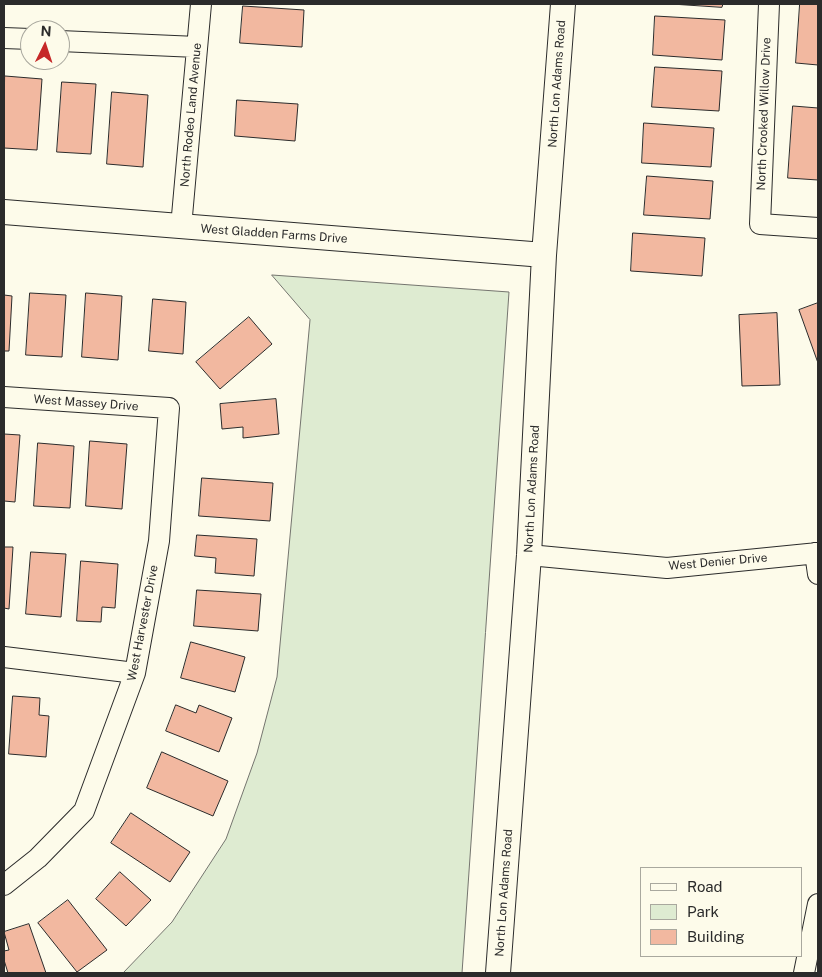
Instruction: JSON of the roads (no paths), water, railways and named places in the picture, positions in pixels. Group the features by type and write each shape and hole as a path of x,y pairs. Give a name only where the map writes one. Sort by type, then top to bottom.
{"street":[{"name":"North Rodeo Land Avenue","path":"181,227 200,4"},
{"name":"North Lon Adams Road","path":"498,973 529,555 544,255 563,4"},
{"name":"North Crooked Willow Drive","path":"769,4 760,224 818,228"},
{"path":"4,38 20,39"},
{"path":"70,41 197,47"},
{"name":"West Gladden Farms Drive","path":"4,212 544,255"},
{"name":"West Massey Drive","path":"4,397 169,408"},
{"name":"West Harvester Drive","path":"4,885 38,858 84,811 135,673 159,541 169,408"},
{"path":"817,553 818,574"},
{"name":"West Denier Drive","path":"529,555 667,568 817,553"},
{"path":"4,657 135,673"},
{"path":"804,973 818,904"}]}
